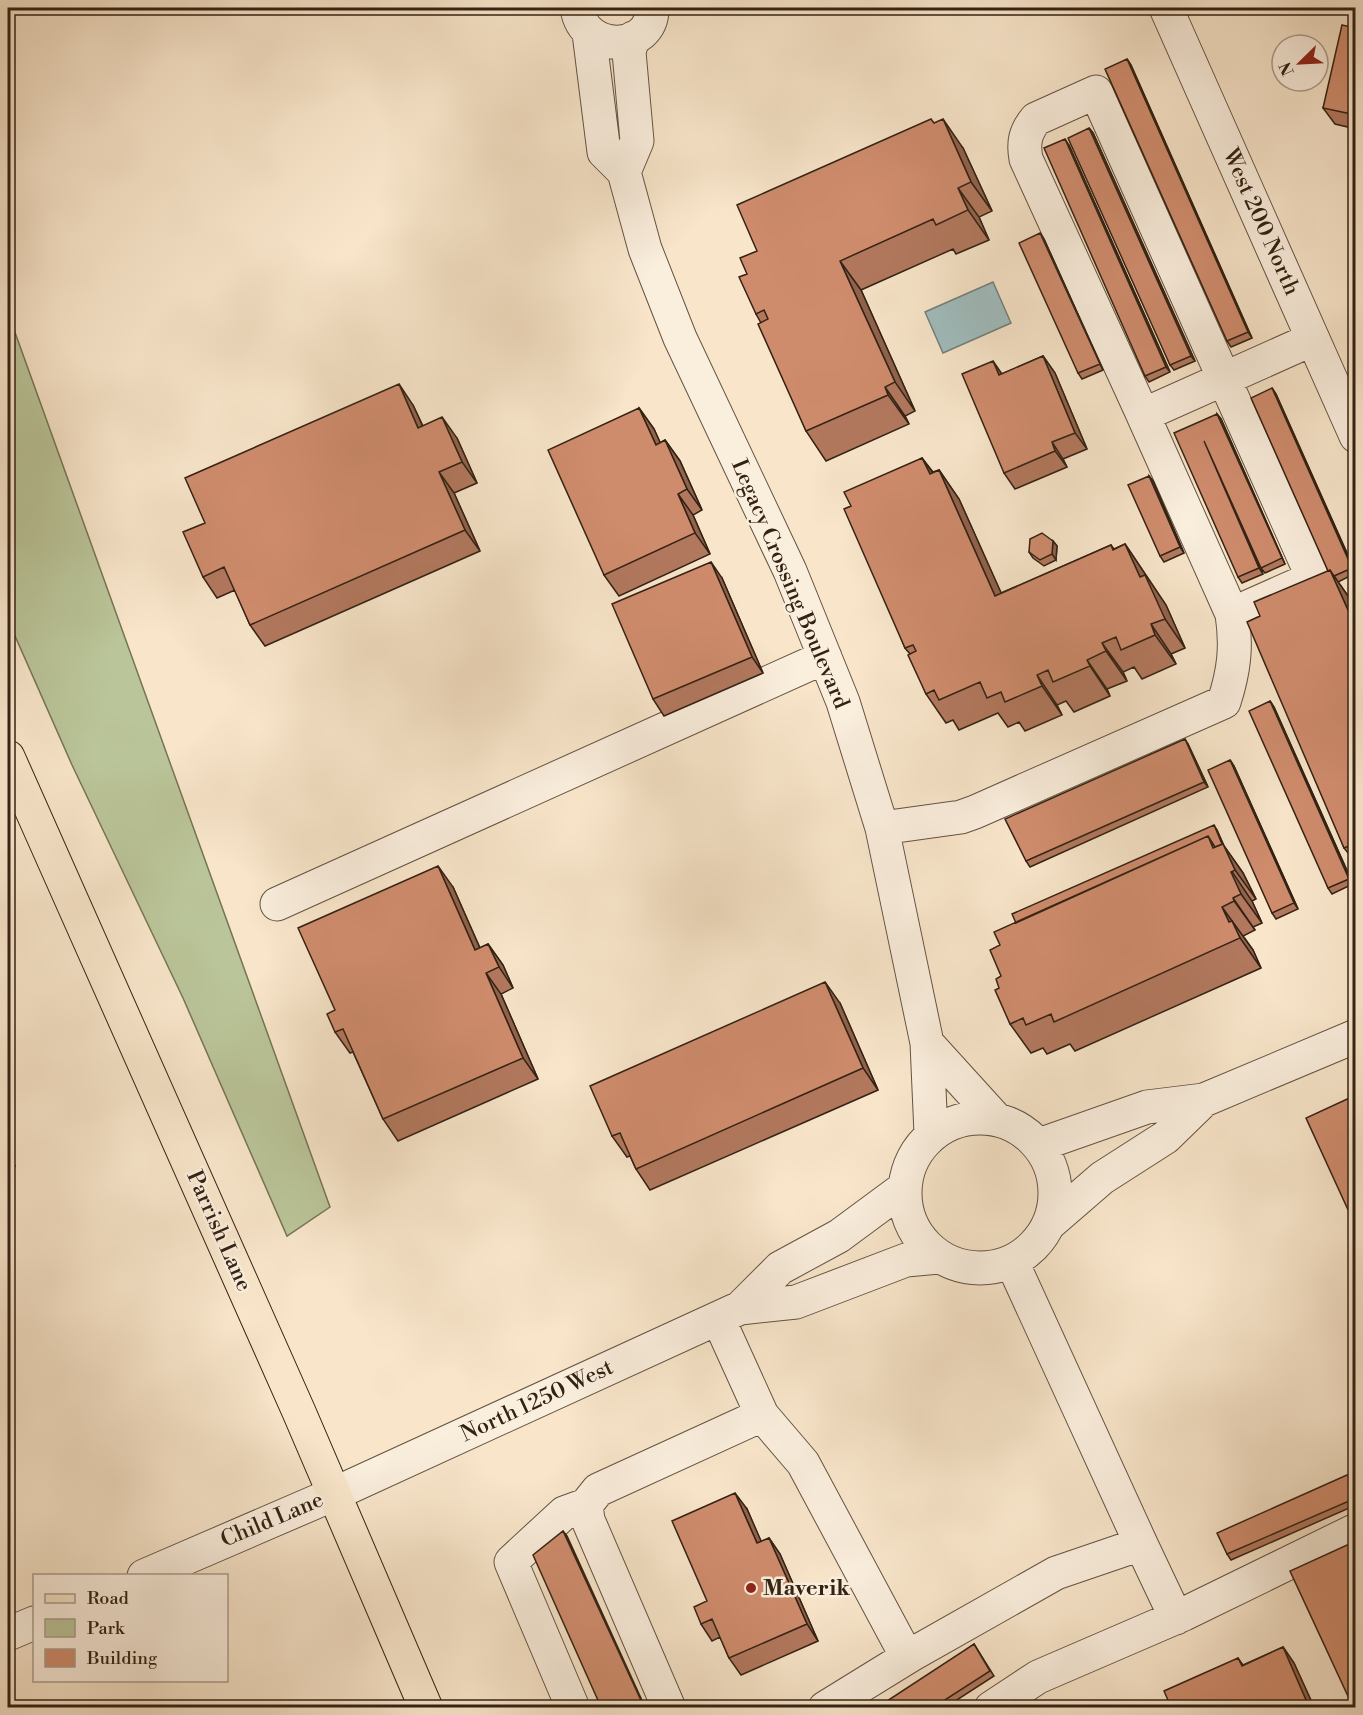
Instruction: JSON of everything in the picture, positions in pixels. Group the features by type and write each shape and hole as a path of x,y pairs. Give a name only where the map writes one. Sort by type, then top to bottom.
{"main road":[{"name":"Parrish Lane","path":"8,757 426,1707"}],"street":[{"path":"624,172 637,141 629,52 633,38 649,21 652,8"},
{"name":"West 200 North","path":"1166,8 1356,436"},
{"name":"Legacy Crossing Boulevard","path":"583,20 602,40 618,43 633,38"},
{"name":"Legacy Crossing Boulevard","path":"583,20 604,152 624,172 645,249 680,338 790,571 843,702 882,828 927,1043 931,1134"},
{"path":"882,828 961,817 975,812 1224,702 1234,670 1236,640 1232,614 1026,159 1024,147 1029,127 1036,119 1096,92 1313,578 1232,614"},
{"path":"1143,415 1313,339"},
{"path":"277,904 825,657"},
{"path":"1039,1145 1148,1107 1204,1101 1356,1036"},
{"path":"927,1043 996,1119"},
{"path":"1050,1223 1055,1206 1054,1180 1039,1145 1028,1134 996,1119 979,1117 946,1124 931,1134 912,1158 904,1188 905,1207 913,1228 939,1257 961,1267 990,1268 1012,1262 1034,1246 1050,1223 1102,1178 1166,1137 1204,1101"},
{"name":"North 1250 West","path":"729,1313 780,1268 839,1236 904,1188"},
{"name":"North 1250 West","path":"334,1494 729,1313 796,1302 906,1260 939,1257"},
{"path":"1012,1262 1176,1618"},
{"path":"729,1313 762,1415 803,1463 907,1657"},
{"path":"573,1707 512,1563 564,1513 586,1505 598,1490 762,1415"},
{"name":"Child Lane","path":"146,1574 334,1494"},
{"path":"586,1505 588,1520 669,1707"},
{"path":"991,1707 1038,1677 1176,1618 1356,1530"},
{"path":"825,1707 907,1657 1056,1573 1141,1544"},
{"path":"8,1634 33,1623"}],"green space":[{"path":"8,313 330,1207 287,1236 183,998 72,765 8,620"}],"water":[{"path":"993,282 1011,323 943,353 925,312"}],"building":[{"path":"1342,25 1356,28 1356,115 1323,108 1326,93 1330,93 1330,77"},
{"path":"1127,59 1248,332 1227,341 1105,69"},
{"path":"931,119 934,123 943,119 971,182 958,188 968,210 936,225 933,219 840,261 895,382 885,387 888,395 806,431 758,324 768,319 764,310 756,314 739,277 747,274 740,258 757,251 737,205"},
{"path":"1089,128 1191,356 1170,365 1068,138"},
{"path":"1065,139 1166,367 1145,376 1044,148"},
{"path":"1040,233 1100,364 1078,373 1019,243"},
{"path":"1043,356 1075,433 1052,442 1055,451 1004,473 962,374 993,361 999,375"},
{"path":"399,384 418,428 442,417 462,462 439,472 465,530 250,625 224,567 203,577 183,532 205,523 185,478"},
{"path":"1272,388 1352,568 1334,576 1330,570 1328,571 1251,398"},
{"path":"639,408 656,445 665,440 687,489 678,494 695,533 604,575 548,450"},
{"path":"1217,414 1282,558 1261,568 1204,441 1259,568 1238,577 1174,433"},
{"path":"922,458 930,474 939,470 995,596 1111,545 1113,550 1125,544 1140,577 1145,575 1165,619 1151,624 1155,635 1121,650 1116,637 1102,643 1106,651 1087,660 1090,666 1053,682 1048,670 1037,675 1042,686 1005,702 1001,692 987,698 980,682 939,700 934,690 926,694 908,655 916,651 913,645 905,648 844,509 851,506 844,492"},
{"path":"1149,476 1180,547 1160,556 1128,485"},
{"path":"1042,533 1053,541 1052,554 1040,560 1029,552 1030,539"},
{"path":"711,562 752,657 653,699 612,604"},
{"path":"1330,570 1356,628 1356,843 1344,848 1247,622 1260,616 1254,602"},
{"path":"1270,701 1349,879 1328,888 1249,711"},
{"path":"1185,739 1204,782 1026,861 1005,819"},
{"path":"1230,760 1294,903 1272,913 1208,770"},
{"path":"1214,825 1222,844 1215,847 1208,836 1016,923 1012,914"},
{"path":"1208,836 1213,848 1223,844 1235,870 1231,872 1241,894 1233,898 1234,901 1222,907 1240,938 1054,1022 1051,1014 1026,1025 1023,1018 1010,1024 995,990 999,988 996,979 1001,976 990,950 1000,945 994,932"},
{"path":"438,866 475,950 488,944 499,967 486,973 523,1058 383,1119 343,1029 335,1032 327,1014 335,1010 298,928"},
{"path":"825,982 863,1068 636,1169 620,1133 612,1136 590,1086"},
{"path":"1356,1095 1356,1225 1355,1225 1306,1118"},
{"path":"1356,1471 1356,1498 1227,1554 1217,1533"},
{"name":"Maverik","path":"735,1493 757,1543 769,1538 807,1624 729,1658 712,1619 701,1624 694,1607 707,1601 672,1521"},
{"path":"563,1531 644,1707 601,1707 533,1555"},
{"path":"1356,1541 1356,1707 1353,1707 1290,1571"},
{"path":"974,1644 990,1671 934,1707 887,1707 884,1703"},
{"path":"1283,1647 1306,1700 1295,1704 1297,1707 1171,1707 1164,1691 1238,1658 1242,1666"},
{"path":"1048,1701 1052,1707 1038,1707"}],"place":[{"name":"Maverik","path":"751,1588"}]}
